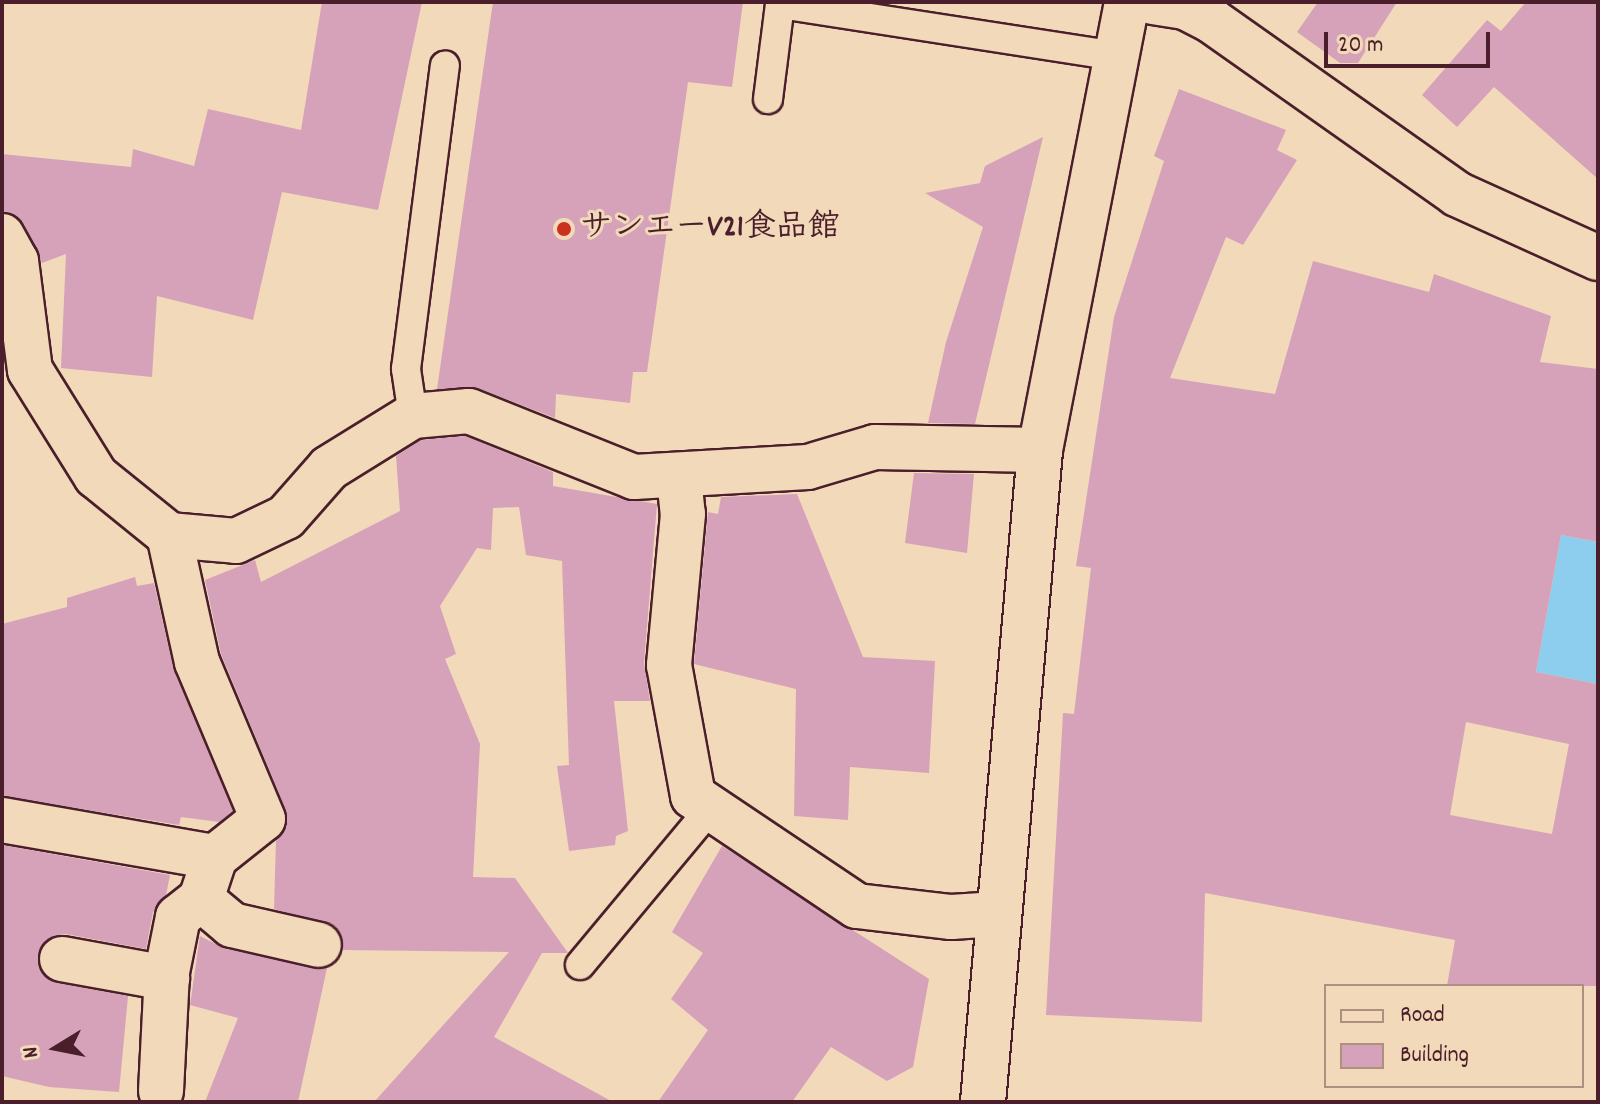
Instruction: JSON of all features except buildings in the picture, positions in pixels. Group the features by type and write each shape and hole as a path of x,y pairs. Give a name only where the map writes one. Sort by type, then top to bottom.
{"street":[{"path":"983,1102 1040,450 1127,2"},
{"path":"1153,2 1185,7 1212,21 1457,194 1598,258"},
{"path":"2,236 16,261 30,370 96,476 169,535 236,541 274,523 286,517 329,468 413,416 469,411 634,477 679,478 808,467 875,447 1040,450"},
{"path":"679,478 683,514 669,665 693,796 857,906 951,917 998,914"},
{"path":"161,1091 167,978 178,917 201,899 215,857 263,819 197,662 169,535"},
{"path":"2,820 215,857"},
{"path":"201,899 232,925 319,945"},
{"path":"62,959 167,978"}],"lane":[{"path":"768,99 780,4 1117,56"},
{"path":"413,416 406,369 445,65"},
{"path":"580,965 711,808"}],"water":[{"path":"1561,535 1598,542 1598,684 1536,672"}],"place":[{"name":"サンエーV21食品館","path":"564,229"}]}
